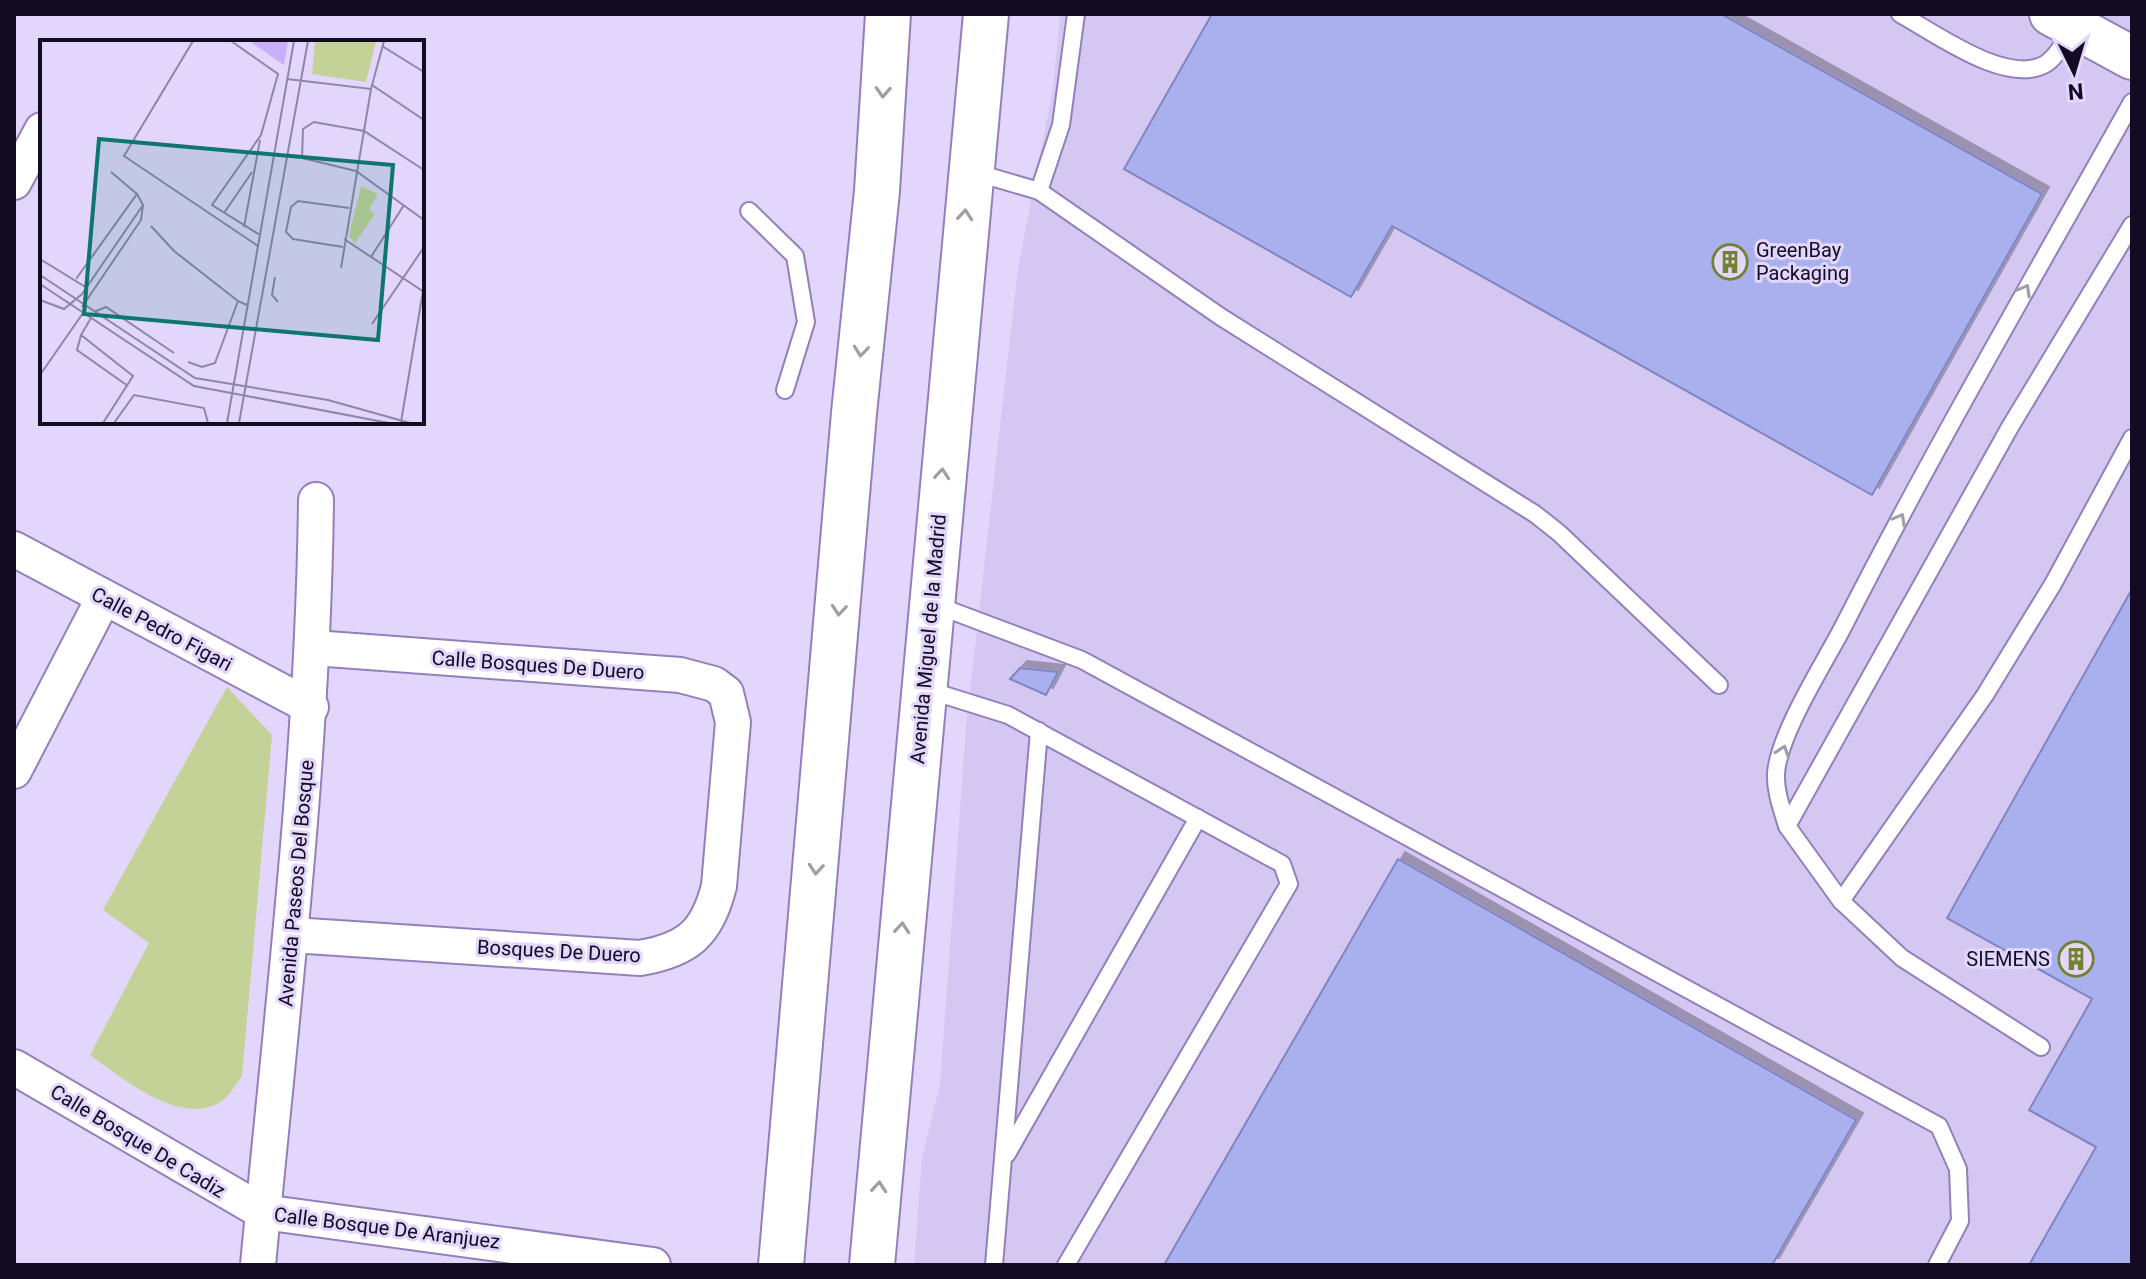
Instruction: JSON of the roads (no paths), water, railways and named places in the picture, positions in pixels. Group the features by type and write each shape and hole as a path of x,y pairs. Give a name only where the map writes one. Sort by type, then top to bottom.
{"main road":[{"path":"781,1265 854,413 877,191 888,14"},
{"name":"Avenida Miguel de la Madrid","path":"872,1265 969,171 986,14"}],"street":[{"path":"2062,20 2132,58"},
{"path":"14,182 40,134"},
{"name":"Avenida Paseos Del Bosque","path":"258,1265 292,935 311,707 316,500"},
{"name":"Calle Pedro Figari","path":"14,549 311,707"},
{"path":"14,771 103,599"},
{"name":"Calle Bosques De Duero","path":"314,648 680,675 714,684 726,693 733,722"},
{"name":"Bosques De Duero","path":"292,935 640,958 669,953 700,930 713,910 719,886 733,722"},
{"name":"Calle Bosque De Cadiz","path":"14,1067 263,1212"},
{"name":"Calle Bosque De Aranjuez","path":"263,1212 653,1265"}],"lane":[{"path":"1039,191 1061,125 1076,14"},
{"path":"1900,14 1993,64 2016,71 2033,70 2048,62 2062,20"},
{"path":"2041,1047 1902,958 1841,901 1787,826 1779,800 1776,772 1796,719 1860,594 2046,251 2132,102"},
{"path":"969,171 1039,191 1221,317 1535,514 1559,533 1719,685"},
{"path":"749,211 795,256 806,322 785,390"},
{"path":"1787,826 2010,427 2132,225"},
{"path":"1841,901 1985,695 2053,584 2132,438"},
{"path":"931,603 1082,660 1939,1126 1958,1169 1960,1221 1937,1265"},
{"path":"924,689 1008,715 1039,731 1282,864 1289,884 1066,1265"},
{"path":"994,1265 1039,731"},
{"path":"1004,1159 1198,818"}],"place":[{"name":"GreenBay Packaging","path":"1730,262"},
{"name":"SIEMENS","path":"2076,959"}]}
